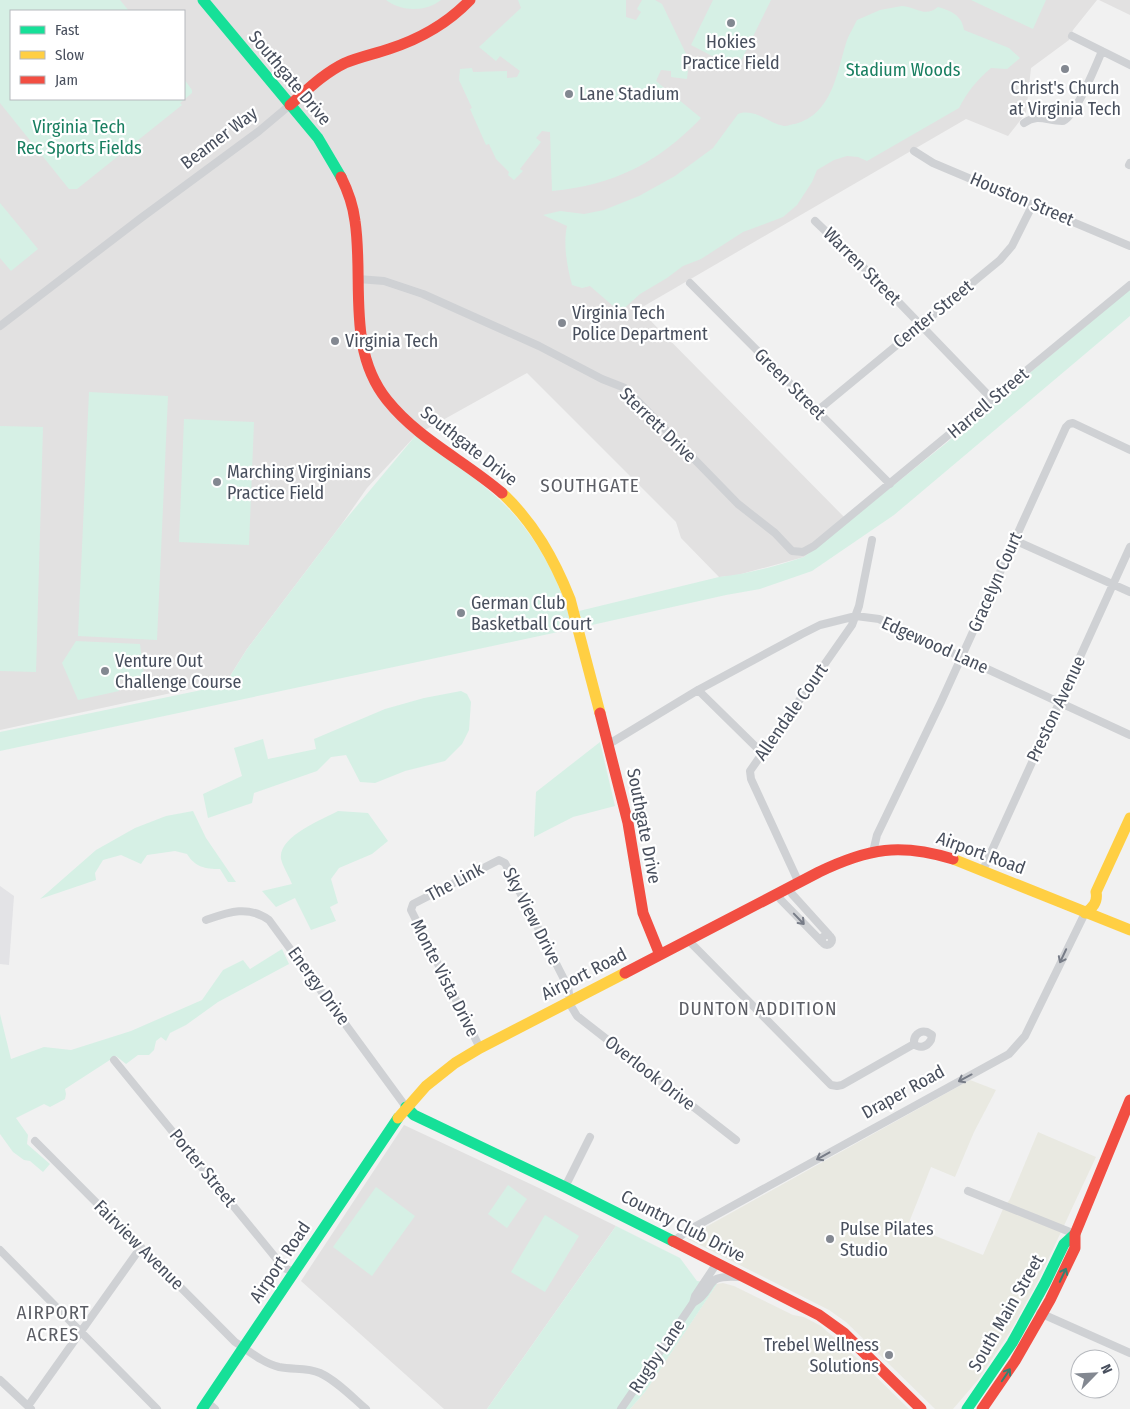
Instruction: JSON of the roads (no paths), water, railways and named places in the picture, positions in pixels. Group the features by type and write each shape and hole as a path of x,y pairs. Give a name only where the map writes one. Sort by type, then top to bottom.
{"street":[{"name":"Southgate Drive","path":"203,0 318,138 350,195 357,230 360,333 369,370 377,386 398,412 418,430 505,494 539,534 560,573 570,599 609,744 634,851 641,904 648,928 660,955"},
{"name":"Beamer Way","path":"0,326 134,223 259,131 334,69 432,31 452,18 470,0"},
{"path":"1072,36 1130,65"},
{"path":"1024,123 1041,117 1063,122 1067,120 1077,105 1102,51"},
{"name":"Houston Street","path":"914,151 933,163 1130,246"},
{"name":"Center Street","path":"817,411 1004,255 1012,246 1033,204"},
{"name":"Warren Street","path":"815,221 920,324 992,399"},
{"name":"Sterrett Drive","path":"358,279 384,281 423,294 539,346 602,379 625,388 738,504 775,533 792,551 803,552 814,546 846,519"},
{"name":"Green Street","path":"690,284 890,484"},
{"name":"Harrell Street","path":"846,519 1130,285"},
{"name":"Gracelyn Court","path":"874,852 877,835 1066,427 1069,424 1074,424 1130,450"},
{"name":"Allendale Court","path":"777,894 780,900 825,945 831,944 832,940 829,935 792,894 794,886 751,779 750,771 852,624 856,616 872,540"},
{"path":"1014,540 1130,592"},
{"name":"Preston Avenue","path":"983,870 1130,548"},
{"name":"Edgewood Lane","path":"609,744 698,690 802,634 820,625 856,616 879,619 1130,735"},
{"path":"698,690 762,753"},
{"name":"Draper Road","path":"674,1242 688,1231 764,1188 1009,1054 1026,1036 1084,912 1093,907 1097,898 1096,892 1130,818"},
{"name":"Airport Road","path":"208,1407 243,1348 406,1107 437,1075 480,1048 688,940 848,859 874,852 898,849 928,851 947,856 1130,930"},
{"name":"The Link","path":"411,908 413,904 502,860"},
{"name":"Sky View Drive","path":"502,860 505,862 568,987 571,1001"},
{"name":"Monte Vista Drive","path":"411,908 412,914 480,1048"},
{"name":"Energy Drive","path":"206,920 228,912 245,910 257,913 269,920 406,1107"},
{"path":"688,940 831,1085 842,1085 914,1044"},
{"name":"Overlook Drive","path":"571,1001 572,1009 577,1016 736,1140"},
{"name":"Porter Street","path":"114,1060 284,1268 294,1272"},
{"name":"South Main Street","path":"967,1409 1032,1309 1064,1244 1075,1234 1129,1106"},
{"name":"Country Club Drive","path":"406,1107 414,1115 565,1186 804,1307 838,1328 921,1409"},
{"path":"565,1186 590,1137"},
{"name":"Fairview Avenue","path":"36,1141 235,1342 276,1366 320,1373 366,1409"},
{"path":"968,1191 1075,1234"},
{"name":"South Main Street","path":"982,1409 1015,1362 1043,1314 1076,1248 1075,1234"},
{"path":"0,1380 29,1408 141,1247"},
{"path":"0,1250 157,1409"},
{"name":"Rugby Lane","path":"621,1409 693,1303 695,1296 717,1263"},
{"name":"Rugby Lane","path":"693,1303 700,1299 718,1277 746,1278"},
{"path":"1032,1309 1130,1353"}],"place":[{"name":"Hokies Practice Field","path":"731,23"},
{"name":"Christ's Church at Virginia Tech","path":"1065,69"},
{"name":"Lane Stadium","path":"569,94"},
{"name":"Virginia Tech Police Department","path":"562,323"},
{"name":"Virginia Tech","path":"335,341"},
{"name":"Marching Virginians Practice Field","path":"217,482"},
{"name":"German Club Basketball Court","path":"461,613"},
{"name":"Venture Out Challenge Course","path":"105,671"},
{"name":"Pulse Pilates Studio","path":"830,1239"},
{"name":"Trebel Wellness Solutions","path":"889,1355"}],"district":[{"name":"SOUTHGATE","path":"590,485"},
{"name":"DUNTON ADDITION","path":"758,1008"},
{"name":"AIRPORT ACRES","path":"53,1323"}],"park label":[{"name":"Stadium Woods","path":"903,70"},
{"name":"Virginia Tech Rec Sports Fields","path":"79,137"}]}
